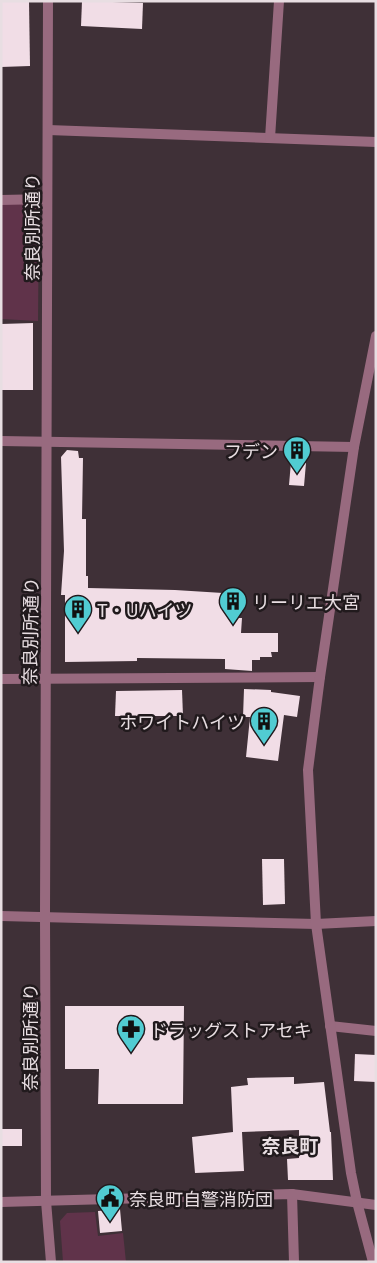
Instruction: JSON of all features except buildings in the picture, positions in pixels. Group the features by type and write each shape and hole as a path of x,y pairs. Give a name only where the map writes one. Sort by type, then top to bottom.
{"street":[{"name":"奈良別所通り","path":"48,1 45,916 46,1201 51,1262"},
{"path":"270,138 279,1"},
{"path":"48,130 376,142"},
{"path":"1,200 47,199"},
{"path":"373,1262 351,1173 316,924 308,770 354,447 376,336"},
{"path":"1,440 354,447"},
{"path":"1,679 320,677"},
{"path":"1,916 316,924 376,921"},
{"path":"330,1026 376,1031"},
{"path":"292,1194 294,1262"},
{"path":"1,1202 292,1194 376,1205"}],"shaded area":[{"path":"1,203 31,203 39,209 38,321 1,319"},
{"path":"95,1212 98,1236 123,1233 126,1262 63,1262 60,1221 67,1213"}],"place":[{"name":"フデン","path":"297,474"},
{"name":"リーリエ大宮","path":"233,625"},
{"name":"T・Uハイツ","path":"78,633"},
{"name":"ホワイトハイツ","path":"264,745"},
{"name":"ドラッグストアセキ","path":"131,1053"},
{"name":"奈良町自警消防団","path":"110,1222"}],"district":[{"name":"奈良町","path":"290,1144"}]}
